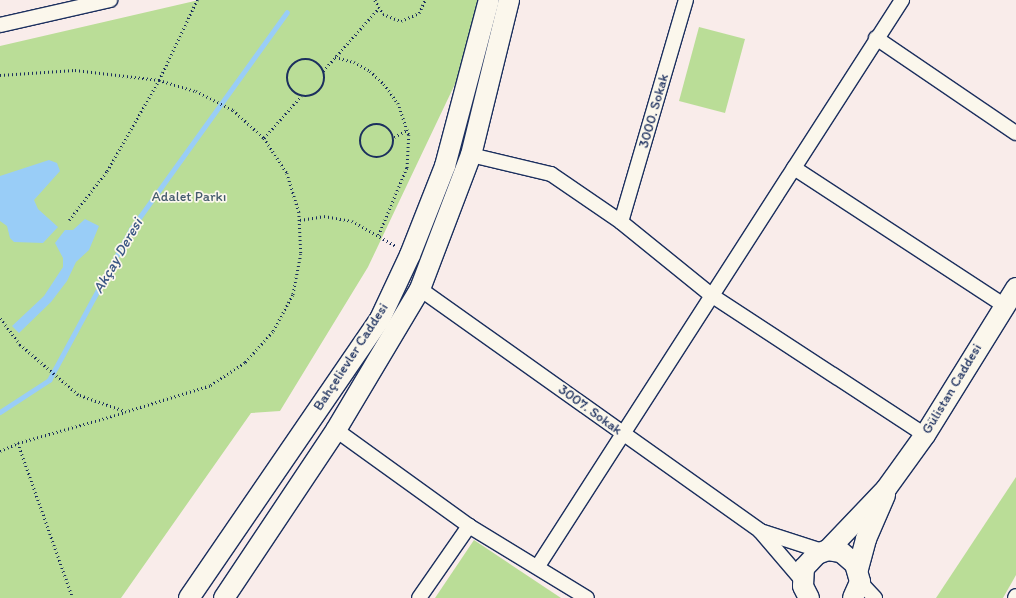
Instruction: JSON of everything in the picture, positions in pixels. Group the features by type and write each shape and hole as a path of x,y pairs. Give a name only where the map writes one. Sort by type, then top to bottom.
{"street":[{"path":"0,25 110,0"},
{"name":"Bahçelievler Caddesi","path":"224,598 336,430 420,289 471,155 509,0"},
{"name":"3000. Sokak","path":"621,222 686,0"},
{"path":"538,566 621,433 902,0"},
{"name":"Bahçelievler Caddesi","path":"189,598 380,319 410,255 445,166 488,2"},
{"path":"876,38 1016,133"},
{"path":"471,155 551,174 621,222 711,295 925,435"},
{"path":"794,168 1003,305"},
{"name":"Gülistan Caddesi","path":"803,590 807,562 826,551 886,489 925,435 1003,305 1016,288"},
{"name":"3007. Sokak","path":"420,289 760,531 826,551"},
{"path":"336,430 469,526 538,566 588,598"},
{"name":"Gülistan Caddesi","path":"857,583 866,538 883,503 886,489"},
{"path":"419,598 469,526"},
{"name":"3007. Sokak","path":"760,531 803,590"},
{"path":"826,551 846,555 857,583 876,598"}],"path":[{"path":"69,220 107,171 159,80 196,0"},
{"path":"375,0 378,9 394,20 407,20 419,13 425,0"},
{"path":"323,71 378,9"},
{"path":"336,57 354,62 370,71 384,84 398,103 407,130 407,168 378,235"},
{"path":"264,138 301,96 313,95 321,89 324,80 323,71 317,63 308,60 298,61 291,67 287,76 289,86 301,96"},
{"path":"0,75 75,70 159,80 196,91 229,108 264,138 287,173 300,220 301,254 292,295 273,332 245,363 210,386 18,443 0,451"},
{"path":"374,124 386,126 394,137 392,149 381,157 368,155 361,145 363,132 374,124"},
{"path":"394,137 407,130"},
{"path":"300,220 324,216 352,221 410,255"},
{"path":"0,318 20,345 50,373 62,379 78,395 126,412"},
{"path":"18,443 73,598"}],"green space":[{"name":"Adalet Parkı","path":"199,0 477,0 477,3 465,63 368,267 280,411 251,413 121,598 0,598 0,46"},
{"path":"699,27 745,39 725,113 679,101"},
{"path":"1016,477 1016,575 1003,598 936,598"},
{"path":"474,540 561,598 435,598"}],"water":[{"path":"49,160 57,163 60,171 34,200 38,209 58,227 43,243 14,242 10,238 7,226 0,221 0,176"},
{"path":"85,219 99,226 89,250 76,262 67,281 51,302 19,333 12,326 44,296 63,267 63,258 55,243 65,230 73,230"}],"waterway":[{"name":"Akçay Deresi","path":"0,412 49,380 131,229 287,12"}]}
